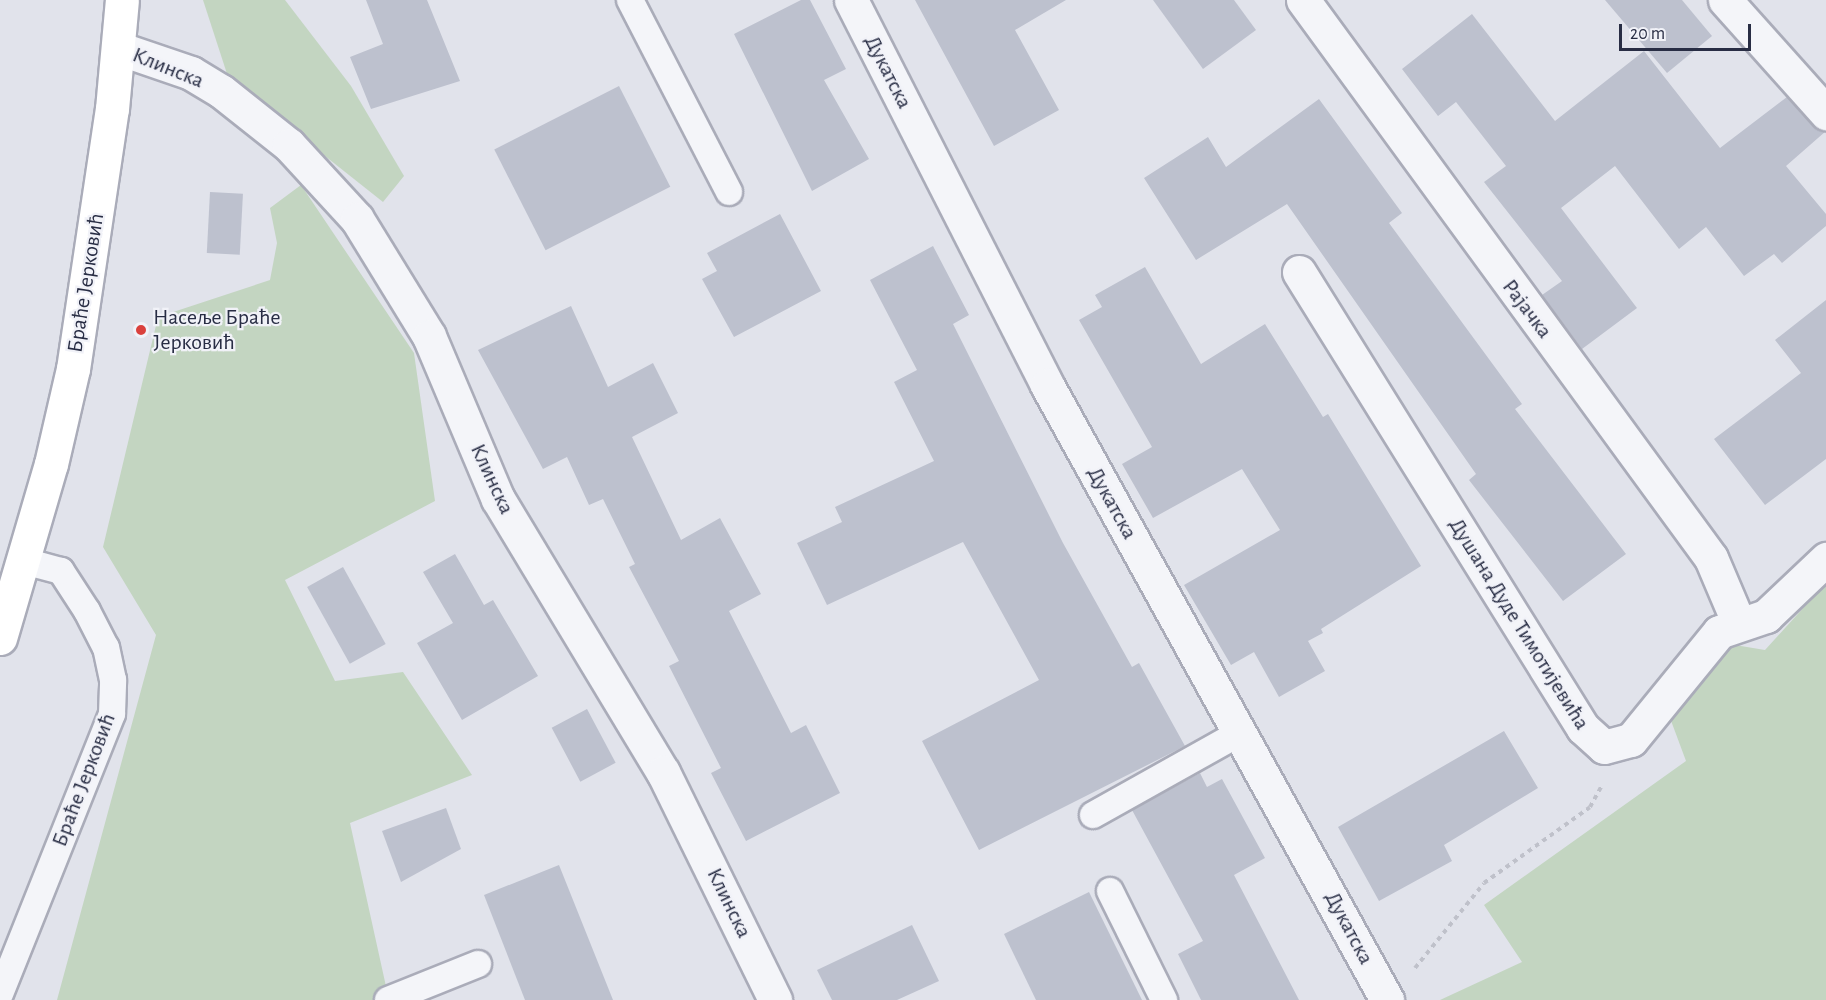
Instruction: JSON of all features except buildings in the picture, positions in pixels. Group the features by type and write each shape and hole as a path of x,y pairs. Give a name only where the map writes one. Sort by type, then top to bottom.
{"main road":[{"name":"Браће Јерковић","path":"0,638 24,561 73,369 123,0"}],"street":[{"name":"Дукатска","path":"851,0 1047,385 1387,1000"},
{"name":"Рајачка","path":"1303,0 1712,558 1739,624"},
{"path":"1725,0 1826,113"},
{"name":"Клинска","path":"118,48 191,73 220,91 289,145 357,219 429,336 498,499 663,772 775,1000"},
{"name":"Душана Дуде Тимотијевића","path":"1299,272 1583,728 1604,747 1631,740 1719,632 1766,616 1826,558"}],"lane":[{"path":"630,0 729,192"},
{"name":"Браће Јерковић","path":"0,994 112,714 113,680 106,648 87,610 61,571 24,561"},
{"path":"1093,815 1239,733"},
{"path":"1110,891 1164,1000"},
{"path":"388,1000 478,964"}],"path":[{"path":"1411,974 1442,929 1484,883 1590,807 1607,777 1604,747"}],"green space":[{"path":"203,0 285,0 351,86 404,176 383,202 229,80"},
{"path":"301,185 414,353 435,501 285,580 335,681 403,672 472,775 350,823 389,1000 57,1000 156,635 103,547 158,317 270,280 277,243 270,208"},
{"path":"1826,583 1826,1000 1440,1000 1522,962 1484,905 1686,761 1670,718 1675,701 1729,644 1765,650"}],"place":[{"name":"Насеље Браће Јерковић","path":"141,330"}]}
